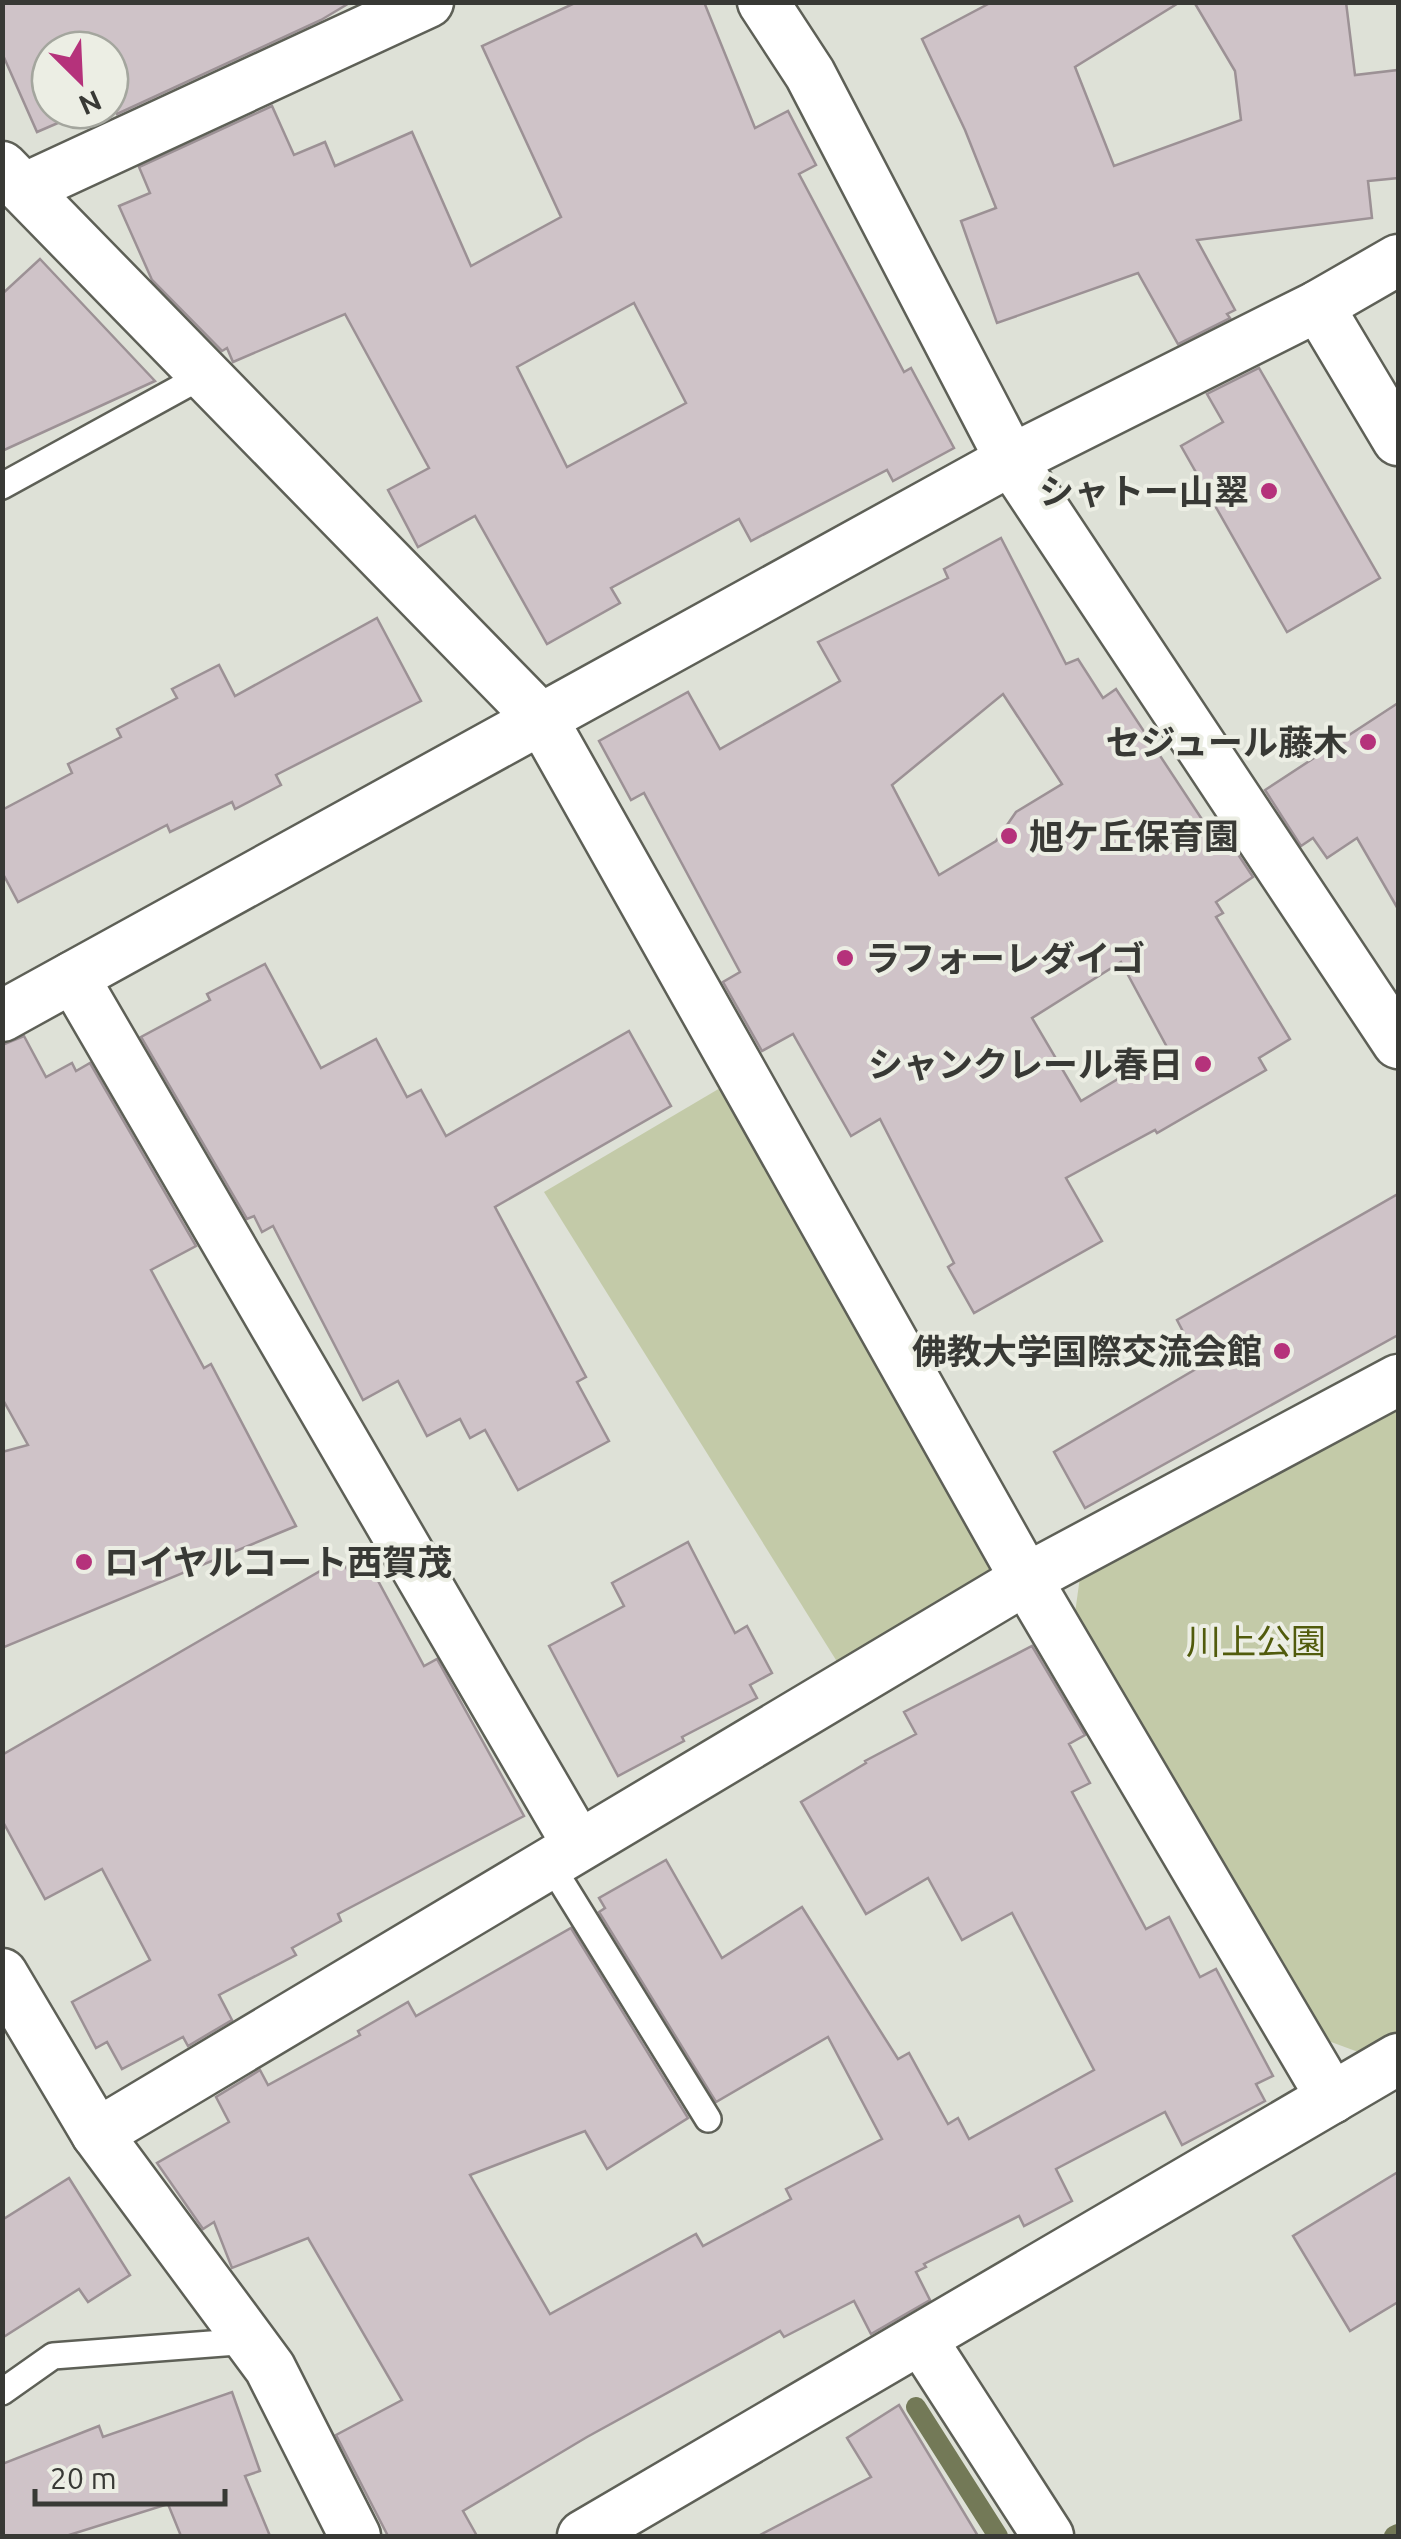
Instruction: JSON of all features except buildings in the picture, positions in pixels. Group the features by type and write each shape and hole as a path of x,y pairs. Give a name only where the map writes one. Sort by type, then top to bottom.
{"street":[{"path":"428,2 13,178 543,721 1026,1580 1332,2098"},
{"path":"763,2 810,74 1011,460 1398,1043"},
{"path":"2,1016 1011,460 1318,306 1398,260"},
{"path":"1318,306 1398,440"},
{"path":"73,977 564,1854"},
{"path":"97,2134 1026,1580 1398,1380"},
{"path":"2,1974 97,2134 270,2368 354,2536"},
{"path":"583,2536 1398,2059"},
{"path":"921,2338 1048,2536"}],"lane":[{"path":"2,486 204,375"},
{"path":"564,1854 708,2120"},
{"path":"2,2392 52,2356 250,2341"}],"green space":[{"path":"732,1081 1014,1576 846,1676 544,1192"},
{"name":"川上公園","path":"1398,1400 1398,2031 1361,2053 1323,2039 1075,1613 1080,1577"}],"waterway":[{"path":"916,2407 998,2536"},
{"path":"1394,2536 1398,2534"}],"place":[{"name":"シャトー山翠","path":"1269,491"},
{"name":"セジュール藤木","path":"1368,742"},
{"name":"旭ケ丘保育園","path":"1009,836"},
{"name":"ラフォーレダイゴ","path":"845,958"},
{"name":"シャンクレール春日","path":"1203,1064"},
{"name":"佛教大学国際交流会館","path":"1282,1351"},
{"name":"ロイヤルコート西賀茂","path":"84,1562"}]}
